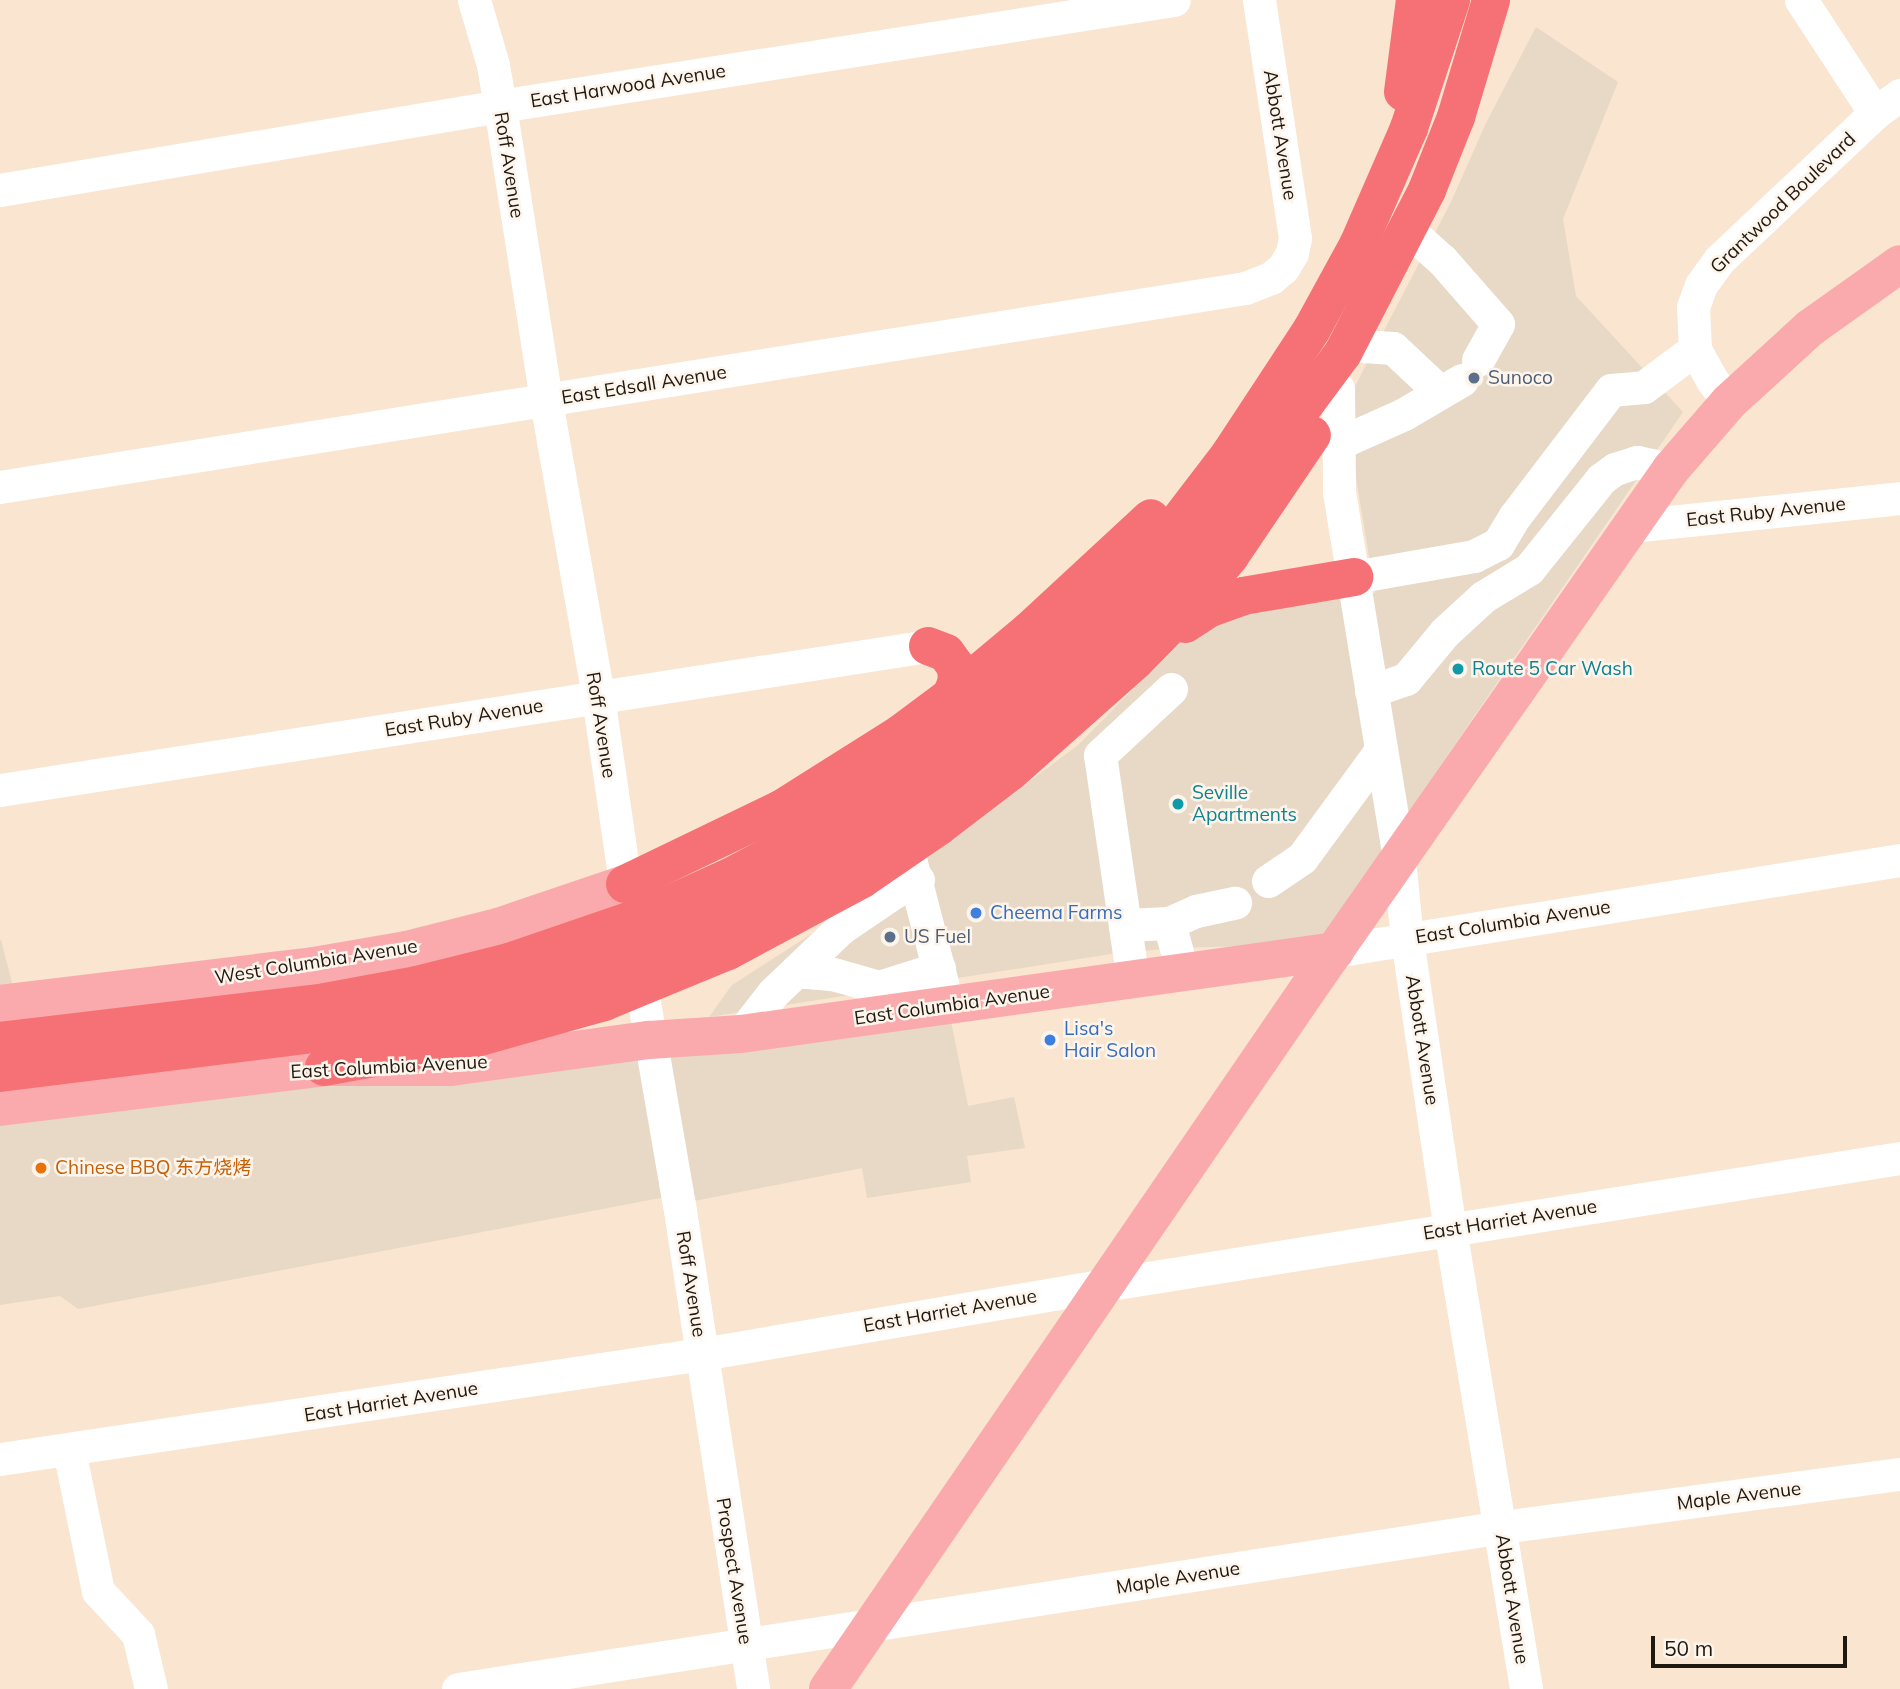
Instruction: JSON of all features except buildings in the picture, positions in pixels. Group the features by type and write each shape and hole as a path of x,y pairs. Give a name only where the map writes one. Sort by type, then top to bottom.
{"highway":[{"path":"1392,171 1415,0"},
{"path":"0,1041 325,1002 429,982 509,962 601,932 730,877 813,833 893,783 969,727 1041,667 1109,601 1175,526 1261,409 1336,286 1392,171 1420,97 1451,0"},
{"path":"1456,117 1492,0"},
{"path":"324,1067 417,1052 502,1032 770,930 912,865 1135,661 1188,607 1238,546 1279,488 1408,230 1456,117 1519,0"},
{"path":"0,1073 316,1035 456,1009 547,984 634,954 724,915 809,872 891,822 968,769 1029,721 1113,643 1209,534 1343,362"},
{"path":"627,893 780,809 860,760 951,696 1120,549 1261,409"},
{"path":"1135,661 1192,619 1224,602 1264,591 1354,577"},
{"path":"928,646 946,653 956,667 957,681 951,696"}],"main road":[{"path":"828,1689 1104,1285 1671,469 1729,401 1810,328 1857,292 1900,264"},
{"name":"West Columbia Avenue","path":"0,1004 314,966 407,950 627,893"},
{"name":"East Columbia Avenue","path":"0,1107 324,1067 451,1067 649,1040 741,1034 1335,951"}],"street":[{"name":"Roff Avenue","path":"474,0 493,65 500,106 545,401 598,697 649,1040 702,1354 715,1452"},
{"name":"East Harwood Avenue","path":"0,190 500,106 1174,0"},
{"name":"Abbott Avenue","path":"1259,0 1295,238 1292,253 1283,268"},
{"path":"1801,0 1888,104"},
{"name":"Grantwood Boulevard","path":"1729,401 1712,380 1695,349 1693,307 1701,285 1713,268 1888,104"},
{"path":"1337,443 1404,414 1460,377 1498,324 1443,260 1408,230"},
{"name":"East Edsall Avenue","path":"0,487 1245,288 1271,278 1283,268"},
{"path":"1343,362 1393,348 1460,377"},
{"path":"1354,577 1474,556 1498,544 1515,516 1611,390 1644,387 1695,349"},
{"name":"Abbott Avenue","path":"1343,362 1337,443 1339,492 1399,859 1407,939 1450,1229 1502,1527 1526,1689"},
{"path":"1371,691 1406,679 1445,632 1483,597 1529,569 1601,479 1615,469 1637,463 1671,469"},
{"name":"East Ruby Avenue","path":"1631,526 1900,498"},
{"name":"East Ruby Avenue","path":"0,790 928,646"},
{"path":"1133,981 1100,755 1171,689"},
{"path":"1268,881 1302,858 1381,750"},
{"name":"East Columbia Avenue","path":"1335,951 1900,860"},
{"path":"912,865 948,1006"},
{"path":"741,1034 773,993 841,928 894,892 912,865"},
{"path":"1125,925 1169,923 1196,911 1235,903"},
{"path":"1169,923 1183,974"},
{"path":"796,971 833,974 879,987 939,968"},
{"name":"East Harriet Avenue","path":"0,1460 702,1354 1104,1285 1900,1158"},
{"path":"69,1450 93,1577 106,1603 138,1634 150,1689"},
{"name":"Prospect Avenue","path":"715,1452 753,1689"},
{"name":"Maple Avenue","path":"458,1689 1502,1527 1900,1474"}],"shaded area":[{"path":"1536,27 1618,82 1563,219 1576,296 1683,412 1318,944 1174,948 1111,954 709,1017 732,985 917,866 1078,745 1195,626 1258,611 1375,593 1356,478 1351,413 1353,390 1451,202 1486,123"},
{"path":"1,940 17,1002 0,1004"},
{"path":"948,1006 968,1106 1014,1097 1025,1148 967,1156 971,1182 867,1198 862,1168 679,1204 676,1195 78,1309 60,1296 0,1305 0,1107"}],"place":[{"name":"Sunoco","path":"1474,378"},
{"name":"Route 5 Car Wash","path":"1458,669"},
{"name":"Seville Apartments","path":"1178,804"},
{"name":"Cheema Farms","path":"976,913"},
{"name":"US Fuel","path":"890,937"},
{"name":"Lisa's Hair Salon","path":"1050,1040"},
{"name":"Chinese BBQ 东方烧烤","path":"41,1168"}]}
